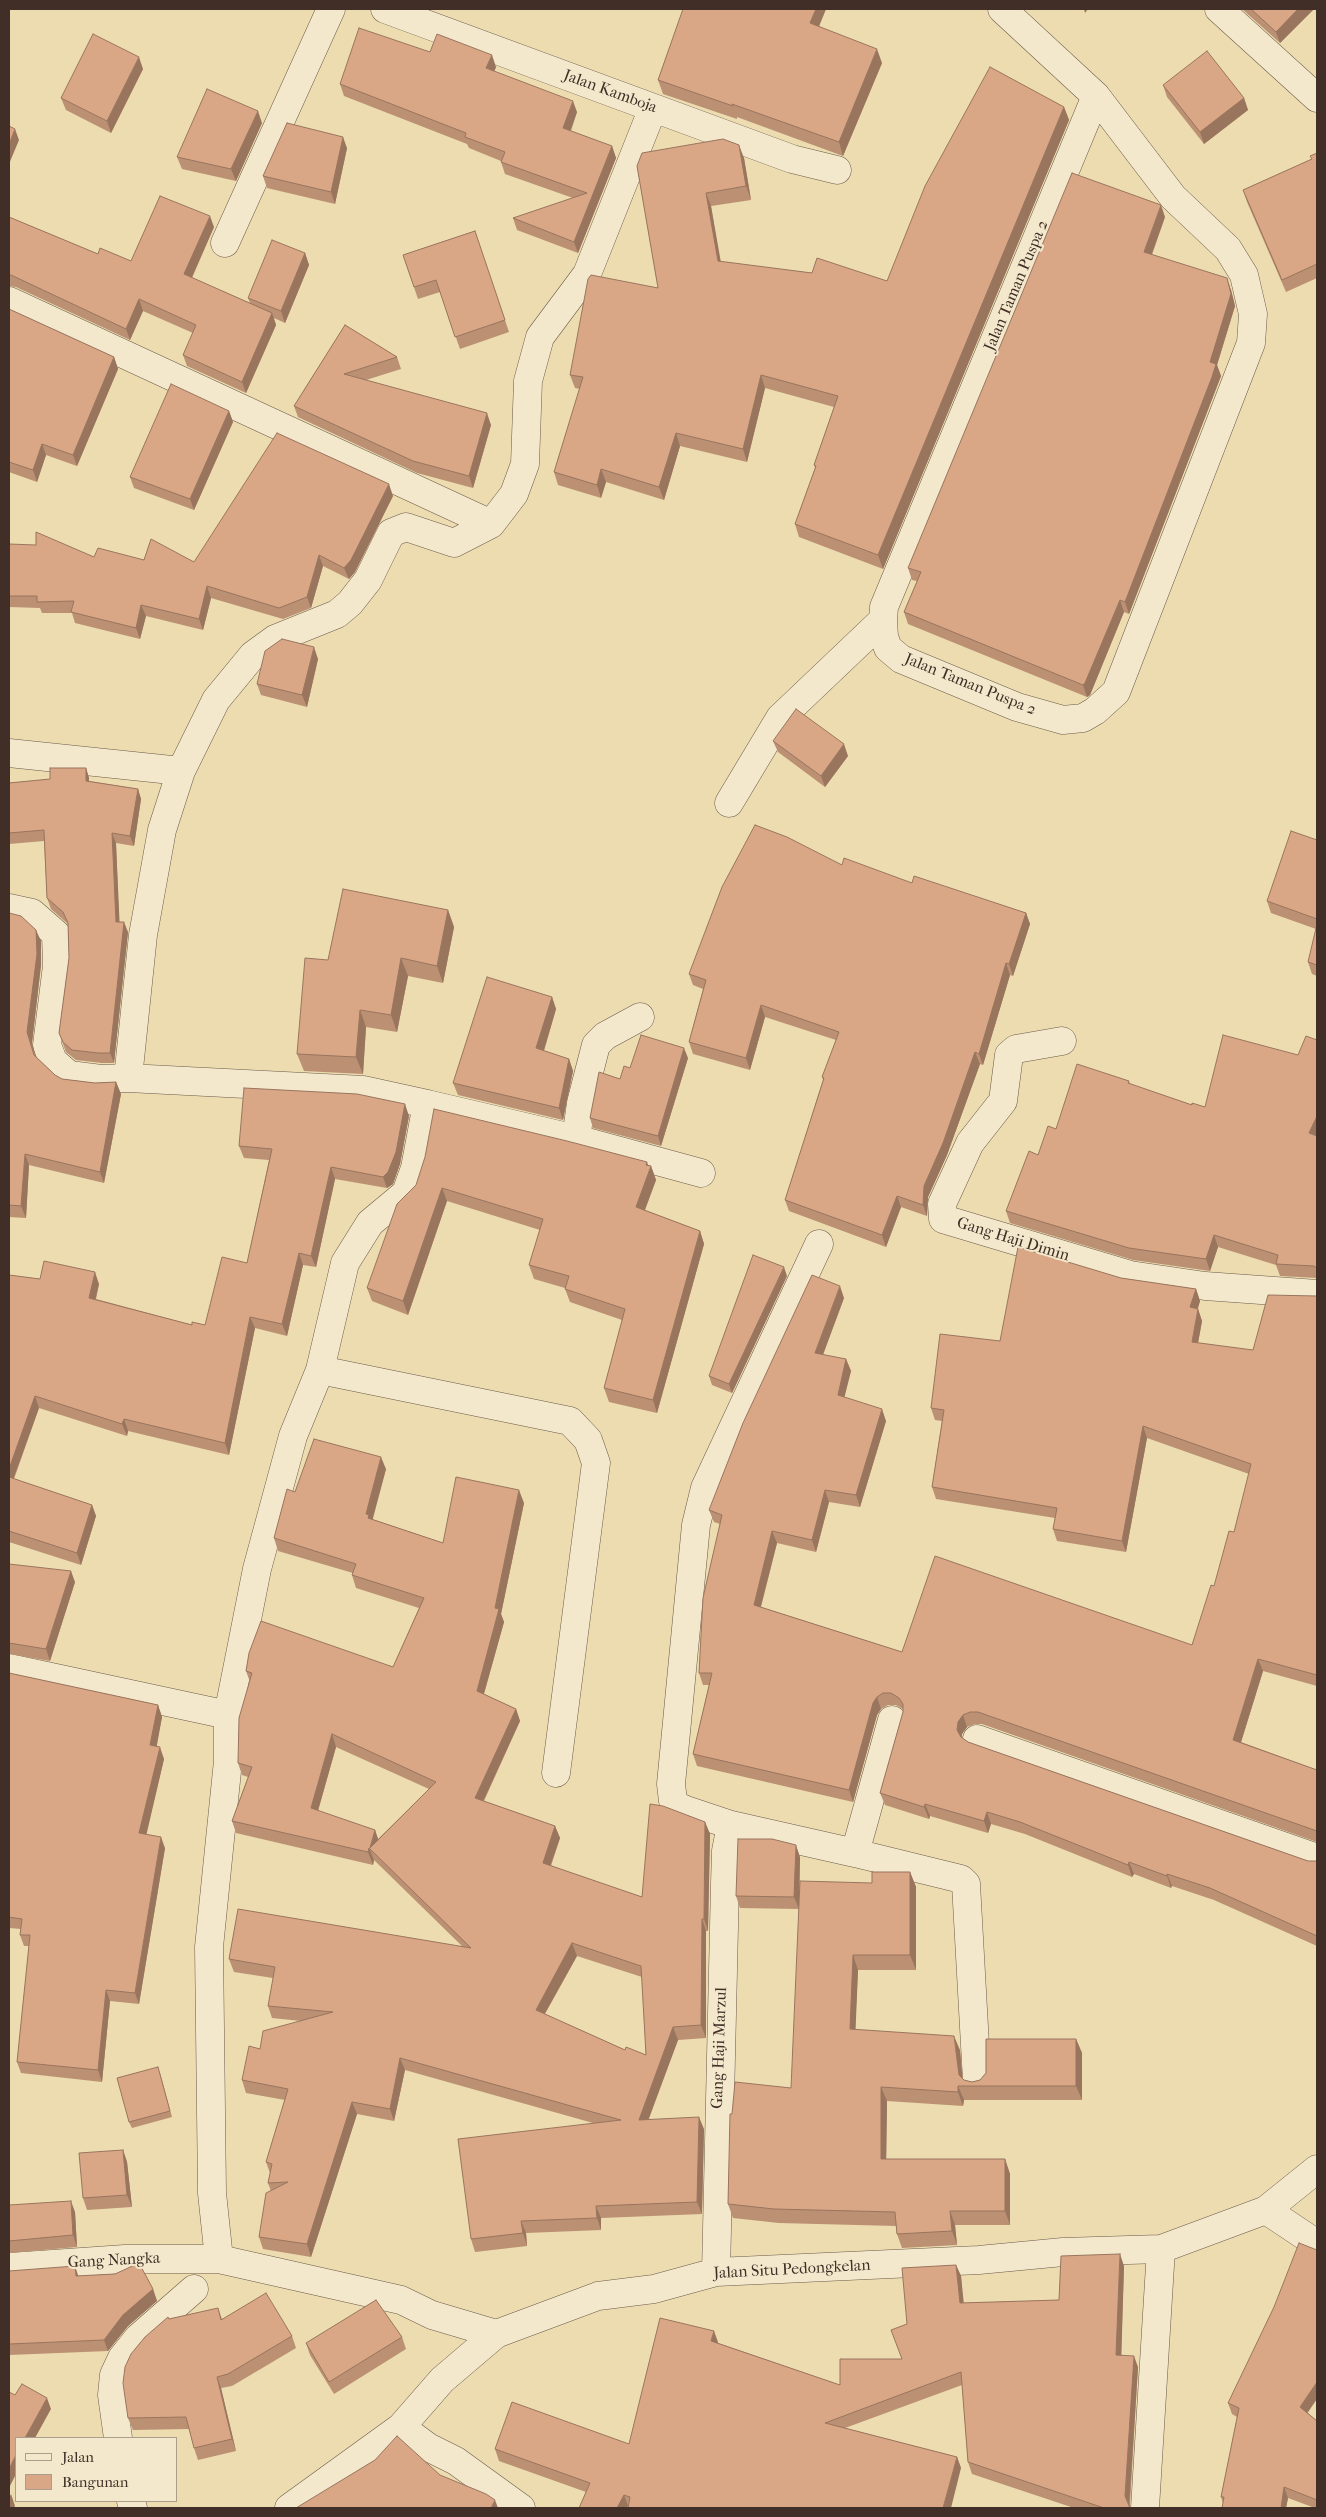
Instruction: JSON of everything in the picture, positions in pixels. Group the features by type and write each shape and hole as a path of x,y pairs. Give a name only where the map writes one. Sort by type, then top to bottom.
{"street":[{"path":"225,243 331,9"},
{"name":"Jalan Kamboja","path":"385,9 792,159 837,170"},
{"name":"Jalan Taman Puspa 2","path":"1002,9 1096,96 1173,198 1228,249 1244,275 1252,314 1251,343 1116,692 1095,711 1083,718 1063,720 1017,706 901,659 888,648 884,637 883,620 884,607 1096,96"},
{"path":"1219,9 1317,98"},
{"path":"128,1078 143,935 162,830 181,771 216,700 253,655 275,640 337,614 350,604 368,580 391,533 406,527 454,543 491,524 514,494 525,464 528,381 540,337 587,274 653,108"},
{"path":"9,301 491,524"},
{"path":"729,803 780,718 883,620"},
{"path":"9,753 181,771"},
{"path":"9,908 32,913 56,934 57,966 47,1045 53,1061 69,1075 101,1079 128,1078 363,1090 576,1139 701,1173"},
{"path":"576,1139 581,1103 596,1045 605,1036 640,1017"},
{"name":"Gang Haji Dimin","path":"1062,1041 1016,1049 1009,1055 1003,1102 970,1143 942,1204 942,1219 1130,1275 1205,1286 1317,1294"},
{"path":"219,2259 212,2193 209,1947 228,1761 228,1715 260,1560 294,1436 320,1370 345,1263 370,1223 406,1194 415,1168 427,1104"},
{"path":"819,1244 704,1488 696,1526 671,1784 673,1801 677,1806 686,1810 732,1825 961,1879 966,1884 977,2081"},
{"path":"320,1370 570,1421 588,1440 596,1463 556,1773"},
{"path":"9,1668 228,1715"},
{"path":"855,1853 892,1720"},
{"path":"977,1738 1317,1858"},
{"name":"Gang Haji Marzul","path":"716,2272 725,1876 726,1851 732,1825"},
{"name":"Jalan Situ Pedongkelan","path":"289,2508 401,2427 442,2380 496,2334 598,2296 654,2289 716,2272 978,2260 1063,2252 1160,2249 1266,2210 1317,2169"},
{"path":"1266,2210 1317,2244"},
{"path":"1145,2508 1160,2249"},
{"name":"Gang Nangka","path":"9,2268 125,2259 219,2259 401,2300 432,2315 496,2334"},
{"path":"118,2437 112,2395 114,2375 122,2358 138,2338 194,2289"},
{"path":"401,2427 428,2447 456,2461 521,2508"}],"building":[{"path":"683,9 816,9 810,23 877,49 839,142 658,80"},
{"path":"1251,9 1298,9 1276,32"},
{"path":"359,28 430,52 437,34 492,55 486,68 573,101 563,128 612,146 574,242 513,218 587,193 501,162 505,152 465,137 466,133 340,84"},
{"path":"93,34 139,57 107,121 61,98"},
{"path":"1207,51 1244,98 1200,132 1163,85"},
{"path":"990,67 1064,107 878,555 795,524 838,396 761,375 743,449 676,433 659,487 601,469 597,485 554,472 583,377 570,375 588,279 591,275 658,288 637,166 642,153 723,139 739,145 746,186 706,193 718,261 812,273 817,258 887,281 925,186"},
{"path":"207,89 258,111 231,169 177,157"},
{"path":"287,123 343,137 331,192 263,176"},
{"path":"9,126 15,129 9,144"},
{"path":"1317,153 1317,264 1282,280 1243,190 1312,159 1310,156"},
{"path":"1072,173 1161,205 1144,252 1227,278 1231,294 1210,362 1216,364 1212,377 1125,602 1120,600 1083,685 904,612 921,572 908,568"},
{"path":"160,196 210,216 184,274 272,313 242,382 183,355 196,325 139,299 126,329 9,275 9,217 98,254 100,248 131,261"},
{"path":"475,231 505,320 455,337 436,280 414,287 403,255"},
{"path":"272,240 305,253 281,311 248,298"},
{"path":"9,309 114,357 73,455 42,444 33,470 9,462"},
{"path":"345,325 397,357 344,374 487,413 469,476 413,461 294,406"},
{"path":"171,384 229,411 190,499 130,477"},
{"path":"277,433 389,484 351,560 344,568 319,555 307,597 279,608 207,586 199,619 141,605 136,628 71,612 74,601 37,602 37,596 9,596 9,544 36,545 36,532 94,557 98,548 144,560 151,539 194,562"},
{"path":"282,639 314,647 302,695 257,684 265,651"},
{"path":"796,709 844,744 821,776 773,741"},
{"path":"50,768 86,768 86,781 138,789 130,836 112,833 116,922 124,922 110,1053 72,1050 63,1042 59,1033 69,958 68,923 63,912 47,898 44,830 9,833 9,783 50,779"},
{"path":"755,825 787,837 842,865 844,858 912,883 914,876 1026,913 1009,964 1006,963 979,1054 975,1052 943,1143 924,1186 923,1205 897,1196 882,1235 785,1200 824,1078 822,1077 839,1032 761,1005 746,1058 689,1042 706,980 689,974 722,887"},
{"path":"1291,831 1317,840 1317,919 1267,901"},
{"path":"343,889 448,910 437,966 401,958 391,1015 360,1010 356,1057 297,1054 305,958 328,960"},
{"path":"9,913 21,916 36,930 37,954 27,1032 34,1055 55,1075 62,1079 95,1083 116,1082 100,1172 25,1154 21,1206 9,1205"},
{"path":"1317,924 1317,965 1308,962"},
{"path":"487,977 552,997 536,1048 569,1059 559,1108 453,1083"},
{"path":"641,1035 684,1048 658,1136 590,1118 599,1072 620,1079 624,1066 630,1068"},
{"path":"1223,1035 1298,1055 1306,1036 1317,1040 1317,1116 1309,1133 1317,1136 1317,1268 1314,1266 1276,1264 1278,1255 1214,1235 1206,1259 1129,1248 1006,1211 1029,1151 1038,1155 1048,1126 1056,1129 1077,1064 1192,1105 1192,1103 1205,1107"},
{"path":"244,1088 357,1094 405,1104 396,1152 388,1172 383,1177 331,1167 311,1256 299,1253 282,1324 250,1317 225,1443 124,1419 122,1424 35,1396 9,1469 9,1275 40,1279 44,1261 95,1272 89,1298 192,1325 192,1322 205,1325 222,1257 247,1263 272,1149 239,1146"},
{"path":"434,1109 647,1162 646,1165 651,1166 636,1207 700,1231 653,1400 604,1388 625,1309 565,1289 569,1276 529,1265 543,1219 442,1188 403,1301 367,1288 397,1204 416,1185 425,1157"},
{"path":"1018,1247 1121,1278 1196,1289 1190,1307 1198,1309 1192,1342 1253,1350 1268,1295 1317,1296 1317,1675 1258,1659 1233,1740 1317,1770 1317,1831 978,1712 970,1712 963,1715 958,1722 957,1730 961,1737 968,1742 1308,1861 1317,1861 1317,1936 1210,1888 1167,1874 1167,1876 1129,1862 1128,1865 1020,1822 987,1812 984,1821 925,1804 924,1807 880,1793 903,1712 903,1704 899,1698 891,1693 883,1693 873,1703 849,1790 693,1754 712,1673 699,1673 703,1598 722,1515 709,1510 743,1423 812,1275 840,1286 815,1353 846,1359 838,1395 882,1409 856,1495 825,1490 812,1540 772,1531 754,1605 902,1652 935,1556 1192,1645 1211,1585 1214,1586 1229,1531 1234,1532 1251,1464 1143,1426 1122,1541 1053,1529 1057,1508 932,1487 944,1410 931,1408 940,1334 1000,1341"},
{"path":"753,1255 784,1267 729,1384 709,1376"},
{"path":"314,1439 381,1457 366,1514 369,1515 368,1518 443,1543 456,1477 519,1490 495,1608 499,1609 477,1691 516,1709 475,1798 555,1826 543,1863 642,1897 650,1804 663,1806 705,1822 701,2025 673,2027 639,2120 699,2117 697,2202 596,2206 597,2218 521,2221 523,2233 471,2239 458,2139 621,2120 400,2058 390,2109 352,2102 307,2244 259,2237 266,2193 288,2182 268,2183 272,2164 266,2162 288,2089 242,2080 249,2046 260,2049 263,2031 333,2012 268,2006 275,1967 229,1959 238,1909 471,1948 369,1848 368,1852 232,1821 252,1767 238,1763 239,1718 252,1673 246,1671 249,1653 261,1621 393,1667 424,1598 352,1575 356,1564 274,1538 287,1489 295,1492","holes":["332,1734 436,1782 370,1848 375,1830 311,1808","572,1943 641,1966 646,2055 626,2047 625,2050 536,2010"]},
{"path":"9,1477 92,1505 77,1553 9,1531"},
{"path":"9,1564 71,1571 46,1649 9,1643"},
{"path":"9,1673 158,1705 150,1745 160,1747 139,1833 161,1837 135,1993 106,1990 98,2070 17,2062 30,1935 20,1935 22,1919 9,1917"},
{"path":"738,1839 772,1839 796,1845 794,1897 736,1896"},
{"path":"872,1872 910,1872 910,1955 853,1955 850,2029 954,2036 959,2075 964,2080 972,2082 980,2080 986,2073 986,2039 1076,2039 1076,2086 958,2086 958,2092 881,2087 881,2159 1005,2159 1005,2211 950,2211 952,2231 897,2234 895,2212 774,2209 728,2204 730,2114 732,2114 735,2082 791,2088 800,1881 872,1883"},
{"path":"158,2067 170,2111 129,2122 117,2078"},
{"path":"123,2150 127,2195 83,2198 79,2153"},
{"path":"71,2201 73,2235 9,2241 9,2205"},
{"path":"1299,2243 1317,2250 1317,2382 1300,2407 1317,2421 1317,2500 1284,2487 1281,2508 1222,2508 1224,2497 1221,2497 1239,2408 1228,2403 1274,2307"},
{"path":"1120,2254 1116,2355 1134,2356 1125,2496 1130,2508 1104,2508 968,2462 961,2372 825,2423 957,2457 943,2508 628,2508 630,2497 624,2495 617,2508 579,2508 590,2483 495,2449 512,2402 629,2444 660,2318 714,2331 711,2341 840,2385 840,2359 902,2359 891,2330 907,2324 902,2268 956,2265 960,2303 1059,2300 1061,2256"},
{"path":"139,2263 153,2289 123,2315 104,2340 9,2344 9,2271 75,2266 76,2276 115,2274"},
{"path":"266,2293 292,2336 228,2374 217,2377 232,2439 194,2448 186,2417 128,2418 123,2383 125,2367 131,2354 145,2337 168,2317 169,2319 218,2308 221,2320"},
{"path":"376,2300 402,2337 329,2382 306,2343"},
{"path":"22,2384 47,2398 26,2437 15,2437 15,2457 9,2469 9,2392 15,2395"},
{"path":"397,2436 440,2475 486,2494 495,2500 491,2508 296,2508 375,2460"}]}
